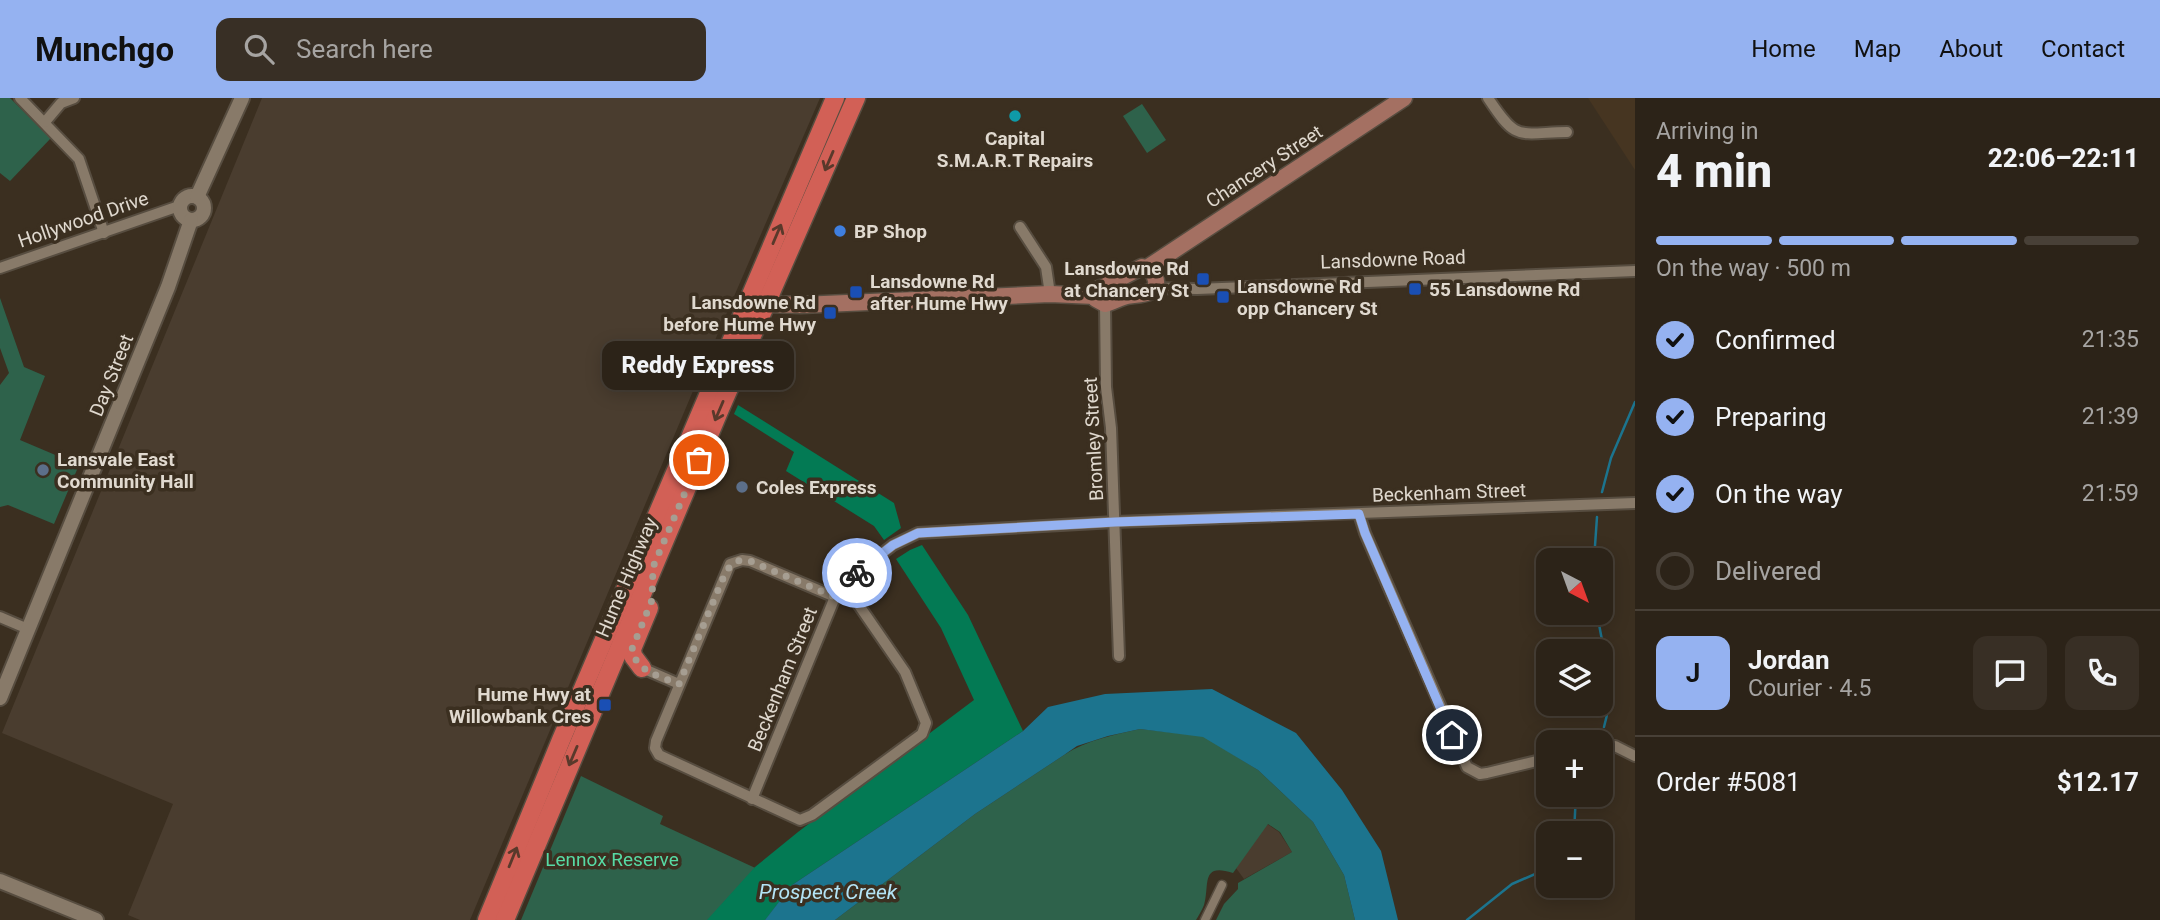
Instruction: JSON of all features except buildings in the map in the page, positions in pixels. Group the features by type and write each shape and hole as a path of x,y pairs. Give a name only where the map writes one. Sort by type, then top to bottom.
{"highway":[{"name":"Hume Highway","path":"487,920 566,728 835,98"},
{"name":"Hume Highway","path":"505,920 653,567 856,98"},
{"path":"642,668 633,656 632,649 652,600 653,567"},
{"path":"607,677 622,669 642,668"}],"main road":[{"name":"Chancery Street","path":"1100,300 1098,289 1137,268 1147,268 1404,98"},
{"path":"750,296 766,304 801,305 1050,294 1100,300 1145,295 1154,288 1155,277 1147,268"}],"street":[{"path":"20,98 79,159 104,233"},
{"path":"45,122 61,103 74,98"},
{"path":"197,197 242,98"},
{"path":"1488,98 1512,131 1567,132"},
{"path":"186,197 197,197 203,202 204,211 199,218 191,220 181,214 179,206 186,197"},
{"name":"Hollywood Drive","path":"0,268 179,206"},
{"name":"Day Street","path":"0,698 168,287 191,220"},
{"path":"1020,227 1046,267 1050,294"},
{"name":"Lansdowne Road","path":"1154,288 1198,289 1635,271"},
{"name":"Bromley Street","path":"1100,300 1111,428 1119,656"},
{"name":"Beckenham Street","path":"752,799 835,597 848,580 893,545 918,533 1115,522 1635,503"},
{"path":"1359,514 1467,767 1480,774 1536,761"},
{"path":"835,597 750,561 742,560 730,564 656,741 655,748 659,755 800,820 812,815 922,734 926,723 905,672 845,585"},
{"path":"0,617 28,629"},
{"path":"642,668 679,684"},
{"path":"1613,746 1635,756"},
{"path":"0,881 96,920"},
{"path":"1205,920 1222,885"}],"shaded area":[{"path":"262,98 820,98 470,920 140,920 128,915 173,804 2,733"},
{"path":"1588,98 1635,98 1635,170"},
{"path":"1267,824 1279,832 1292,852 1244,879 1236,868"}],"green space":[{"path":"0,98 10,98 51,138 10,181 0,173"},
{"path":"1142,104 1166,140 1147,153 1123,116"},
{"path":"0,298 24,367 45,376 20,440 79,465 54,524 8,505 0,507 0,385 9,373 0,348"},
{"path":"738,405 894,503 901,528 884,540 874,526 786,471 794,452 734,414"},
{"path":"922,545 968,615 1023,731 792,885 765,920 707,920 755,867 974,700 941,628 896,559"},
{"path":"1140,729 1203,736 1258,770 1313,822 1344,875 1355,920 1216,920 1224,904 1238,889 1238,883 1292,852 1280,832 1268,824 1233,873 1215,871 1208,877 1204,905 1196,920 835,920 975,814 1064,755 1091,742"},
{"name":"Lennox Reserve","path":"581,776 663,816 660,824 792,885 765,920 521,920"}],"water":[{"name":"Prospect Creek","path":"1212,689 1296,733 1342,790 1381,851 1398,920 1355,920 1344,875 1313,822 1258,770 1203,737 1140,729 1077,746 975,814 835,920 765,920 792,885 1023,731 1048,707 1105,694"}],"waterway":[{"path":"1602,492 1611,458 1635,402"},
{"path":"1595,548 1597,517"},
{"path":"1599,625 1609,684 1604,727"},
{"path":"1575,807 1575,821"},
{"path":"1467,920 1512,884 1536,874"}],"way so far":[{"path":"699,460 653,567 652,600 632,649 633,656 642,668 679,684 730,564 742,560 750,561 835,597 857,573"}],"place":[{"name":"Capital S.M.A.R.T Repairs","path":"1015,116"},
{"name":"BP Shop","path":"840,231"},
{"name":"Lansdowne Rd at Chancery St","path":"1203,279"},
{"name":"55 Lansdowne Rd","path":"1415,289"},
{"name":"Lansdowne Rd after Hume Hwy","path":"856,292"},
{"name":"Lansdowne Rd opp Chancery St","path":"1223,297"},
{"name":"Lansdowne Rd before Hume Hwy","path":"830,313"},
{"name":"Reddy Express","path":"699,460"},
{"name":"Lansvale East Community Hall","path":"43,470"},
{"name":"Coles Express","path":"742,487"},
{"name":"Hume Hwy at Willowbank Cres","path":"605,705"}],"route":[{"path":"857,573 893,545 918,533 1115,522 1359,514 1452,735"}]}
